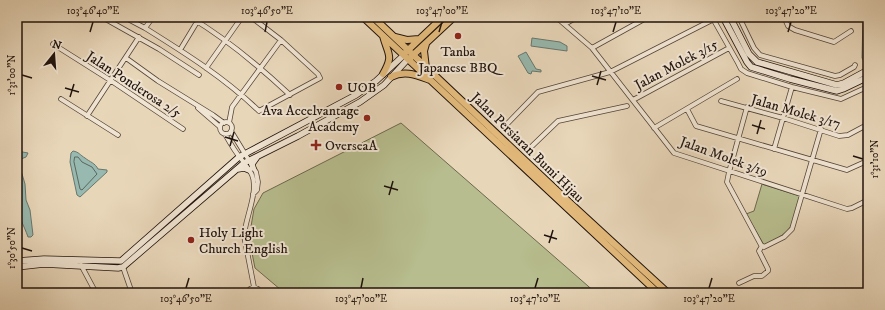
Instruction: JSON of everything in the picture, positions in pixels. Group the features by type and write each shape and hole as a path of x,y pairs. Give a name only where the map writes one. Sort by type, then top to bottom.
{"main road":[{"name":"Jalan Persiaran Bumi Hijau","path":"363,17 384,36 426,68 658,293"},
{"name":"Jalan Persiaran Bumi Hijau","path":"373,17 433,82 508,148"},
{"path":"20,262 82,267 123,267 246,162 360,102 384,85 392,77 419,39 443,17"},
{"path":"20,262 44,259 121,261 242,156 370,86 383,74 426,42 454,17"},
{"path":"723,17 751,67 837,91 865,75"},
{"path":"730,17 749,54 757,62 837,85 865,75"},
{"path":"383,74 390,57 384,36"},
{"path":"393,37 407,40 419,39"},
{"path":"426,42 424,52 426,68"},
{"path":"392,77 398,74 406,73 433,82"},
{"path":"235,170 242,168 251,169 252,164 257,157"},
{"name":"Jalan Persiaran Bumi Hijau","path":"540,179 668,293"},
{"path":"17,267 20,262"},
{"path":"17,271 20,262"}],"street":[{"path":"102,17 199,75"},
{"path":"124,17 145,28 206,68 241,94 259,111 320,78 318,74 281,40 250,17"},
{"path":"145,28 153,17"},
{"path":"190,17 226,40 260,67 290,95"},
{"path":"180,50 200,17"},
{"path":"206,68 242,17"},
{"name":"Jalan Molek 3/19","path":"556,17 592,48 674,153 847,209 868,200"},
{"path":"565,24 577,17"},
{"path":"592,48 648,17"},
{"path":"739,17 754,48 760,54 835,76 840,75 855,65"},
{"path":"784,17 788,26 795,30 834,42 851,31"},
{"path":"627,106 558,121 530,148 526,147 506,129 506,126 538,92 610,72 714,18 741,69 746,73 792,87 841,99 868,89 865,75"},
{"path":"868,18 866,46 868,56"},
{"path":"87,116 139,38"},
{"path":"242,156 239,144 231,131 232,127 229,123 232,107 281,40"},
{"name":"Jalan Ponderosa 2/5","path":"53,44 183,129"},
{"name":"Jalan Molek 3/15","path":"633,100 729,48"},
{"path":"126,58 194,103 209,115 220,127 221,132 225,134 232,148 242,156 251,169 256,172 258,182 257,190 253,194 244,229 244,236 254,287 258,289 260,293"},
{"path":"654,128 737,78"},
{"path":"774,149 792,87"},
{"path":"61,99 118,135"},
{"name":"Jalan Molek 3/17","path":"721,101 747,107 843,136 863,127"},
{"path":"747,107 727,179 730,189 762,246"},
{"path":"687,108 696,126 812,160 847,170 867,160"},
{"path":"209,115 217,117 224,123 229,123"},
{"path":"213,121 217,117"},
{"path":"220,127 224,123"},
{"path":"762,246 764,247 772,244 792,229 821,129"},
{"path":"225,134 231,131"},
{"path":"232,148 239,144"},
{"path":"739,282 754,276 762,276 768,271 768,268 759,251 762,246"},
{"path":"79,261 96,293"},
{"path":"123,267 132,293"},
{"path":"249,293 254,287"}],"green space":[{"path":"401,123 596,293 282,293 281,290 255,268 249,238 254,209 263,193"},
{"path":"762,184 800,196 790,227 781,236 764,245 746,214 754,211"}],"water":[{"path":"532,38 560,42 567,46 567,51 531,46"},
{"path":"526,52 536,69 541,70 541,72 532,71 531,74 528,73 518,56"},
{"path":"17,151 28,153 26,157 21,159 19,164 25,184 26,200 30,210 33,235 31,237 28,237 19,212"},
{"path":"73,151 95,165 98,169 107,170 107,172 80,197 77,195 70,162 71,153"}],"waterway":[{"path":"863,17 862,58 867,67"}],"place":[{"name":"Tanba Japanese BBQ","path":"458,36"},
{"name":"UOB","path":"339,87"},
{"name":"Ava Accelvantage Academy","path":"367,118"},
{"name":"OverseaA","path":"316,145"},
{"name":"Holy Light Church English","path":"191,240"}]}
